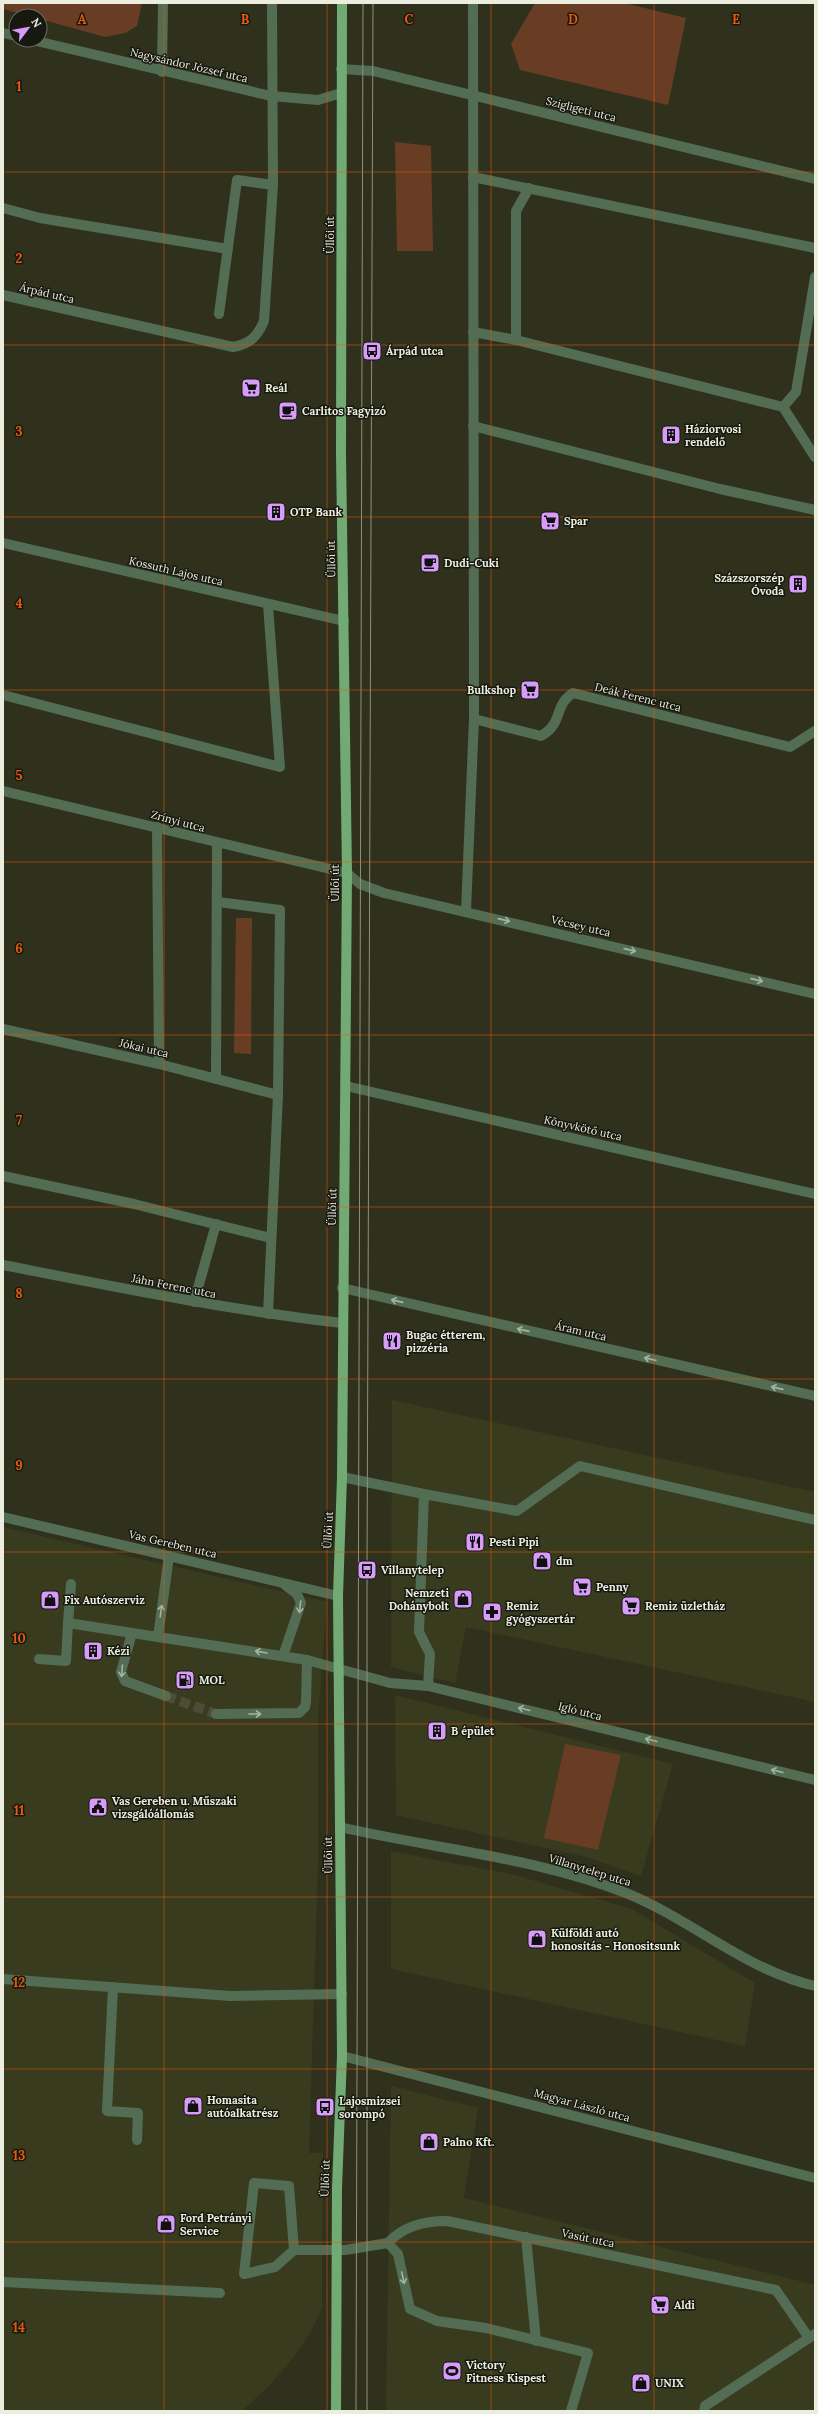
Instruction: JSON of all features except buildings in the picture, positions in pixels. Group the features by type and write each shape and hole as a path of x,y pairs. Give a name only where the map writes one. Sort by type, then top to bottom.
{"main road":[{"name":"Üllői út","path":"336,2411 336,2251 342,2056 340,1670 338,1596 342,1477 342,1288 346,1086 347,873 344,621 341,93 342,3"}],"street":[{"path":"162,72 163,3"},
{"path":"219,314 237,180 273,185 271,96 272,3"},
{"path":"466,911 474,719 473,3"},
{"name":"Nagysándor József utca","path":"48,44 162,72 271,96 318,100 341,93"},
{"name":"Szigligeti utca","path":"341,68 373,71 473,94 815,179"},
{"path":"473,177 815,248"},
{"name":"Árpád utca","path":"3,295 233,347 250,342 259,334 264,321 273,185"},
{"path":"516,340 516,211 529,188"},
{"path":"3,208 40,218 228,249"},
{"path":"783,407 796,392 815,277"},
{"path":"473,332 516,340 783,407 815,457"},
{"path":"473,426 713,487 815,510"},
{"name":"Kossuth Lajos utca","path":"3,543 344,621"},
{"path":"3,695 280,768 268,604"},
{"name":"Deák Ferenc utca","path":"474,719 541,736 552,730 556,723 561,705 573,693 790,747 815,731"},
{"name":"Zrínyi utca","path":"3,791 347,873"},
{"path":"157,827 160,1064"},
{"path":"216,1079 218,902 217,843"},
{"name":"Vécsey utca","path":"347,873 360,884 371,889 815,994"},
{"path":"218,902 280,910 278,1095 268,1314"},
{"name":"Jókai utca","path":"3,1029 160,1064 278,1095"},
{"name":"Könyvkötő utca","path":"346,1086 815,1194"},
{"path":"3,1176 216,1224 271,1238"},
{"path":"194,1302 216,1224"},
{"name":"Jáhn Ferenc utca","path":"3,1265 194,1302 268,1314 342,1323"},
{"name":"Áram utca","path":"342,1288 815,1396"},
{"path":"342,1477 517,1512 580,1466 815,1520"},
{"path":"424,1494 419,1632 430,1654 428,1686"},
{"name":"Vas Gereben utca","path":"3,1517 276,1580 338,1596"},
{"path":"158,1637 169,1556"},
{"path":"276,1580 295,1592 301,1603 282,1656"},
{"path":"39,1659 66,1661 71,1584"},
{"name":"Igló utca","path":"68,1623 307,1660 390,1683 428,1686 815,1780"},
{"path":"132,1633 121,1672 122,1677 125,1681 166,1696"},
{"path":"216,1714 300,1713 305,1707 306,1702 307,1660"},
{"name":"Villanytelep utca","path":"340,1827 396,1840 522,1862 601,1884 648,1902 769,1971 796,1982 815,1986"},
{"path":"3,1979 230,1996 342,1994"},
{"path":"113,1987 107,2111 138,2113 137,2140"},
{"name":"Magyar László utca","path":"342,2056 815,2178"},
{"path":"254,2184 289,2186 294,2250 275,2267 244,2274 254,2184"},
{"name":"Vasút utca","path":"294,2250 336,2251 388,2243 396,2234 419,2224 435,2221 447,2221 776,2290 812,2336"},
{"path":"526,2237 536,2340"},
{"path":"388,2243 398,2254 410,2309 437,2321 486,2328 588,2353 571,2411"},
{"path":"3,2282 220,2293"},
{"path":"704,2411 705,2406 812,2336"}],"shaded area":[{"path":"3,3 142,3 137,26 125,33 105,37 48,21 48,8 8,8 8,10 3,9"},
{"path":"535,3 624,3 686,18 668,105 520,70 511,44"},
{"path":"395,142 431,146 433,251 397,251"},
{"path":"236,918 252,918 251,1054 234,1053"},
{"path":"392,1400 815,1492 815,1702 466,1627 455,1683 391,1667"},
{"path":"3,1527 327,1602 318,1719 318,1863 309,2153 323,2153 322,2308 312,2330 296,2354 271,2384 242,2411 3,2411"},
{"path":"395,1695 673,1764 641,1876 586,1857 396,1815"},
{"path":"565,1744 621,1755 598,1850 544,1838"},
{"name":"Külföldi autó honosítás - Honositsunk","path":"391,1851 515,1875 632,1909 755,1983 745,2046 391,1969"},
{"path":"391,2086 478,2108 464,2198 815,2285 815,2411 386,2411"}],"tunnel":[{"path":"166,1696 216,1714"}],"tram line":[{"path":"356,2411 363,3"},
{"path":"367,2411 367,1570 373,3"}],"place":[{"name":"Árpád utca","path":"372,351"},
{"name":"Reál","path":"251,388"},
{"name":"Carlitos Fagyizó","path":"288,411"},
{"name":"Háziorvosi rendelő","path":"671,435"},
{"name":"OTP Bank","path":"276,512"},
{"name":"Spar","path":"550,521"},
{"name":"Dudi-Cuki","path":"430,563"},
{"name":"Százszorszép Óvoda","path":"798,584"},
{"name":"Bulkshop","path":"530,690"},
{"name":"Bugac étterem, pizzéria","path":"392,1341"},
{"name":"Pesti Pipi","path":"475,1542"},
{"name":"dm","path":"542,1561"},
{"name":"Villanytelep","path":"367,1570"},
{"name":"Penny","path":"582,1587"},
{"name":"Nemzeti Dohánybolt","path":"463,1599"},
{"name":"Fix Autószerviz","path":"50,1600"},
{"name":"Remiz üzletház","path":"631,1606"},
{"name":"Remiz gyógyszertár","path":"492,1612"},
{"name":"Kézi","path":"93,1651"},
{"name":"MOL","path":"185,1680"},
{"name":"B épület","path":"437,1731"},
{"name":"Vas Gereben u. Műszaki vizsgálóállomás","path":"98,1807"},
{"name":"Külföldi autó honosítás - Honositsunk","path":"537,1939"},
{"name":"Homasita autóalkatrész","path":"193,2106"},
{"name":"Lajosmizsei sorompó","path":"325,2107"},
{"name":"Palno Kft.","path":"429,2142"},
{"name":"Ford Petrányi Service","path":"166,2224"},
{"name":"Aldi","path":"660,2305"},
{"name":"Victory Fitness Kispest","path":"452,2371"},
{"name":"UNIX","path":"641,2383"}]}
